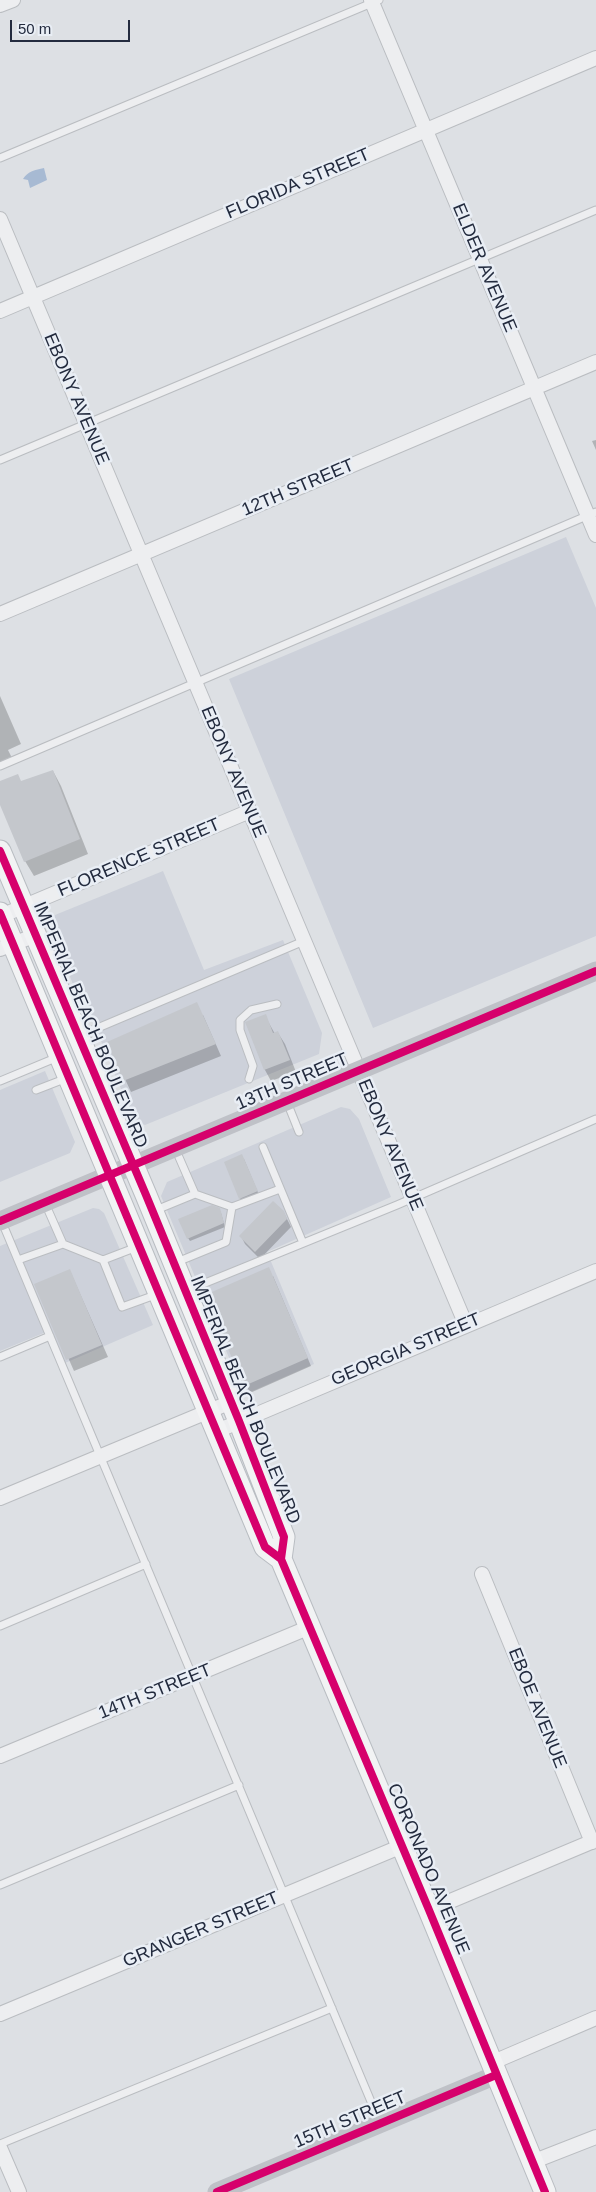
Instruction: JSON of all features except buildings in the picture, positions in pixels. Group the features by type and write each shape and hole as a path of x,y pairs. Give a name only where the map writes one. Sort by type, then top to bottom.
{"main road":[{"name":"IMPERIAL BEACH BOULEVARD","path":"0,851 134,1166 235,1412 284,1536 280,1559 265,1547 61,1056 6,946 1,914"},
{"name":"13TH STREET","path":"1,1221 596,971"},
{"name":"CORONADO AVENUE","path":"280,1559 429,1910 545,2192"},
{"name":"15TH STREET","path":"217,2192 381,2123 493,2069"}],"street":[{"path":"0,5 13,0"},
{"name":"ELDER AVENUE","path":"374,1 534,388 592,514 596,535"},
{"name":"FLORIDA STREET","path":"0,311 596,58"},
{"name":"EBONY AVENUE","path":"0,218 466,1326"},
{"name":"12TH STREET","path":"0,614 596,362"},
{"name":"FLORENCE STREET","path":"1,914 250,811"},
{"path":"6,946 36,935"},
{"name":"GEORGIA STREET","path":"0,1498 209,1411 235,1412 466,1326 596,1270"},
{"name":"GEORGIA STREET","path":"217,1431 235,1412"},
{"name":"EBOE AVENUE","path":"482,1574 594,1841"},
{"name":"14TH STREET","path":"0,1756 310,1627"},
{"path":"429,1910 594,1841"},
{"name":"GRANGER STREET","path":"0,2014 402,1846"},
{"name":"15TH STREET","path":"493,2069 596,2018"},
{"path":"532,2162 596,2137"},
{"path":"0,2146 19,2192"}],"lane":[{"path":"0,158 374,1"},
{"path":"0,460 596,210"},
{"path":"0,766 592,514"},
{"path":"79,1036 304,941"},
{"path":"249,1079 253,1066 240,1030 240,1020 251,1010 277,1004"},
{"path":"0,1081 61,1056"},
{"path":"36,1090 69,1077"},
{"path":"286,1101 299,1132"},
{"path":"186,1291 412,1198 596,1119"},
{"path":"263,1147 303,1243"},
{"path":"175,1148 195,1194"},
{"path":"153,1212 195,1194 232,1207 280,1189"},
{"path":"45,1202 63,1244"},
{"path":"174,1263 226,1242 232,1207"},
{"path":"1,1221 381,2123"},
{"path":"18,1260 63,1244 102,1260 140,1246"},
{"path":"102,1260 122,1307 160,1294"},
{"path":"0,1357 50,1336"},
{"path":"0,1626 146,1564"},
{"path":"0,1885 239,1785"},
{"path":"0,2146 332,2008"}],"shaded area":[{"path":"566,537 596,608 596,936 373,1028 229,679"},
{"path":"163,871 204,970 283,940 322,1033 319,1054 145,1125 136,1121 132,1115 81,993 74,987 50,925 55,915"},
{"path":"45,1071 75,1142 70,1153 0,1182 0,1090"},
{"path":"341,1107 350,1109 359,1119 391,1197 267,1252 314,1364 248,1393 243,1391 161,1196 167,1182"},
{"path":"93,1208 99,1209 104,1213 153,1325 65,1363 51,1330 0,1351 0,1246"}],"water":[{"path":"44,168 47,180 30,188 28,180 23,179 25,176 35,170"}],"cycle path":[{"path":"0,851 146,1195 239,1421 284,1537 281,1559"},
{"path":"0,913 265,1547 281,1559 545,2192"},
{"path":"0,1221 596,971"},
{"path":"217,2192 496,2075"}]}
